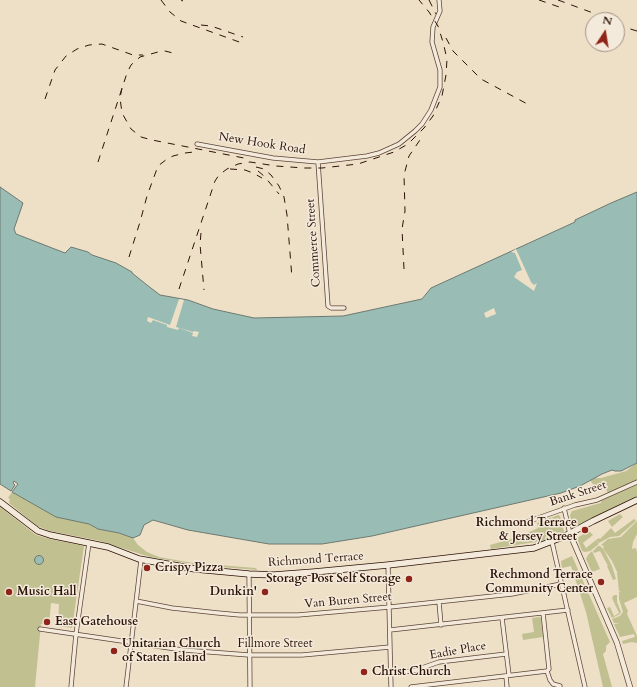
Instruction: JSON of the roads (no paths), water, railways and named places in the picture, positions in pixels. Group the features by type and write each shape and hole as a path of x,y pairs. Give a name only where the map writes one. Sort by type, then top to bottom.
{"main road":[{"name":"Richmond Terrace","path":"0,502 36,530 45,534 108,547 141,560 189,568 249,574 293,574 388,565 537,547 570,534 637,500"}],"street":[{"name":"New Hook Road","path":"197,144 273,158 318,162 379,153 399,144 422,124 431,110 437,96 441,78 439,63 432,42 433,27 440,11 439,0"},
{"name":"Commerce Street","path":"318,162 328,306 331,308 344,308"},
{"name":"Bank Street","path":"524,523 564,508 597,500 637,482"},
{"path":"564,508 570,534 616,642 630,687"},
{"path":"552,542 585,687"},
{"path":"71,687 76,634 89,543"},
{"path":"126,687 141,560"},
{"path":"388,565 391,687"},
{"path":"249,574 250,687"},
{"name":"Van Buren Street","path":"136,601 198,611 298,615 512,594 561,584"},
{"path":"439,602 441,625"},
{"path":"390,630 568,610"},
{"path":"543,613 550,680 553,684 560,686"},
{"path":"502,618 506,654 507,687"},
{"name":"Fillmore Street","path":"40,629 183,650 249,655 302,655 390,647"},
{"name":"Eadie Place","path":"391,673 413,671 439,662 506,654"},
{"path":"411,687 443,685 548,670"}],"water":[{"path":"0,187 23,203 14,229 16,234 65,253 71,247 116,263 132,272 160,295 188,300 213,309 254,318 343,316 422,299 431,288 637,192 637,463 621,471 612,470 580,486 561,493 372,536 322,544 269,544 188,530 153,520 144,525 140,535 133,538 119,533 98,529 89,524 56,517 12,492 18,484 14,481 13,483 15,485 11,491 0,484"},
{"path":"37,556 41,556 43,560 41,564 37,564 35,562 35,558"}],"railway":[{"path":"161,0 170,12 181,21 242,43"},
{"path":"179,289 215,181 219,175 227,169 238,164 250,162 304,168 322,168 358,164 394,152 408,144 424,128 433,116 442,96 447,59 438,26 419,0"},
{"path":"429,0 436,14"},
{"path":"539,0 565,9"},
{"path":"558,0 590,12"},
{"path":"201,25 211,26 243,37"},
{"path":"625,27 637,31"},
{"path":"446,38 453,51 481,79 531,106"},
{"path":"45,99 55,70 66,56 77,49 89,45 102,44 133,55 143,55"},
{"path":"98,162 127,73 131,65 140,57 158,52 165,51 177,54"},
{"path":"122,88 120,98 122,113 131,129 141,137 249,159"},
{"path":"404,269 402,229 405,211 404,175 409,156 422,137"},
{"path":"129,257 147,196 158,166 173,156 194,152"},
{"path":"256,167 264,169 271,175 279,186 284,197 287,215 292,278"},
{"path":"230,169 245,170 262,178"},
{"path":"258,171 279,194"},
{"path":"201,233 200,244 204,290"}],"place":[{"name":"Richmond Terrace & Jersey Street","path":"585,530"},
{"name":"Crispy Pizza","path":"147,568"},
{"name":"Storage Post Self Storage","path":"409,579"},
{"name":"Rechmond Terrace Community Center","path":"601,582"},
{"name":"Music Hall","path":"9,592"},
{"name":"Dunkin'","path":"265,592"},
{"name":"East Gatehouse","path":"47,622"},
{"name":"Unitarian Church of Staten Island","path":"114,651"},
{"name":"Christ Church","path":"364,672"}]}
